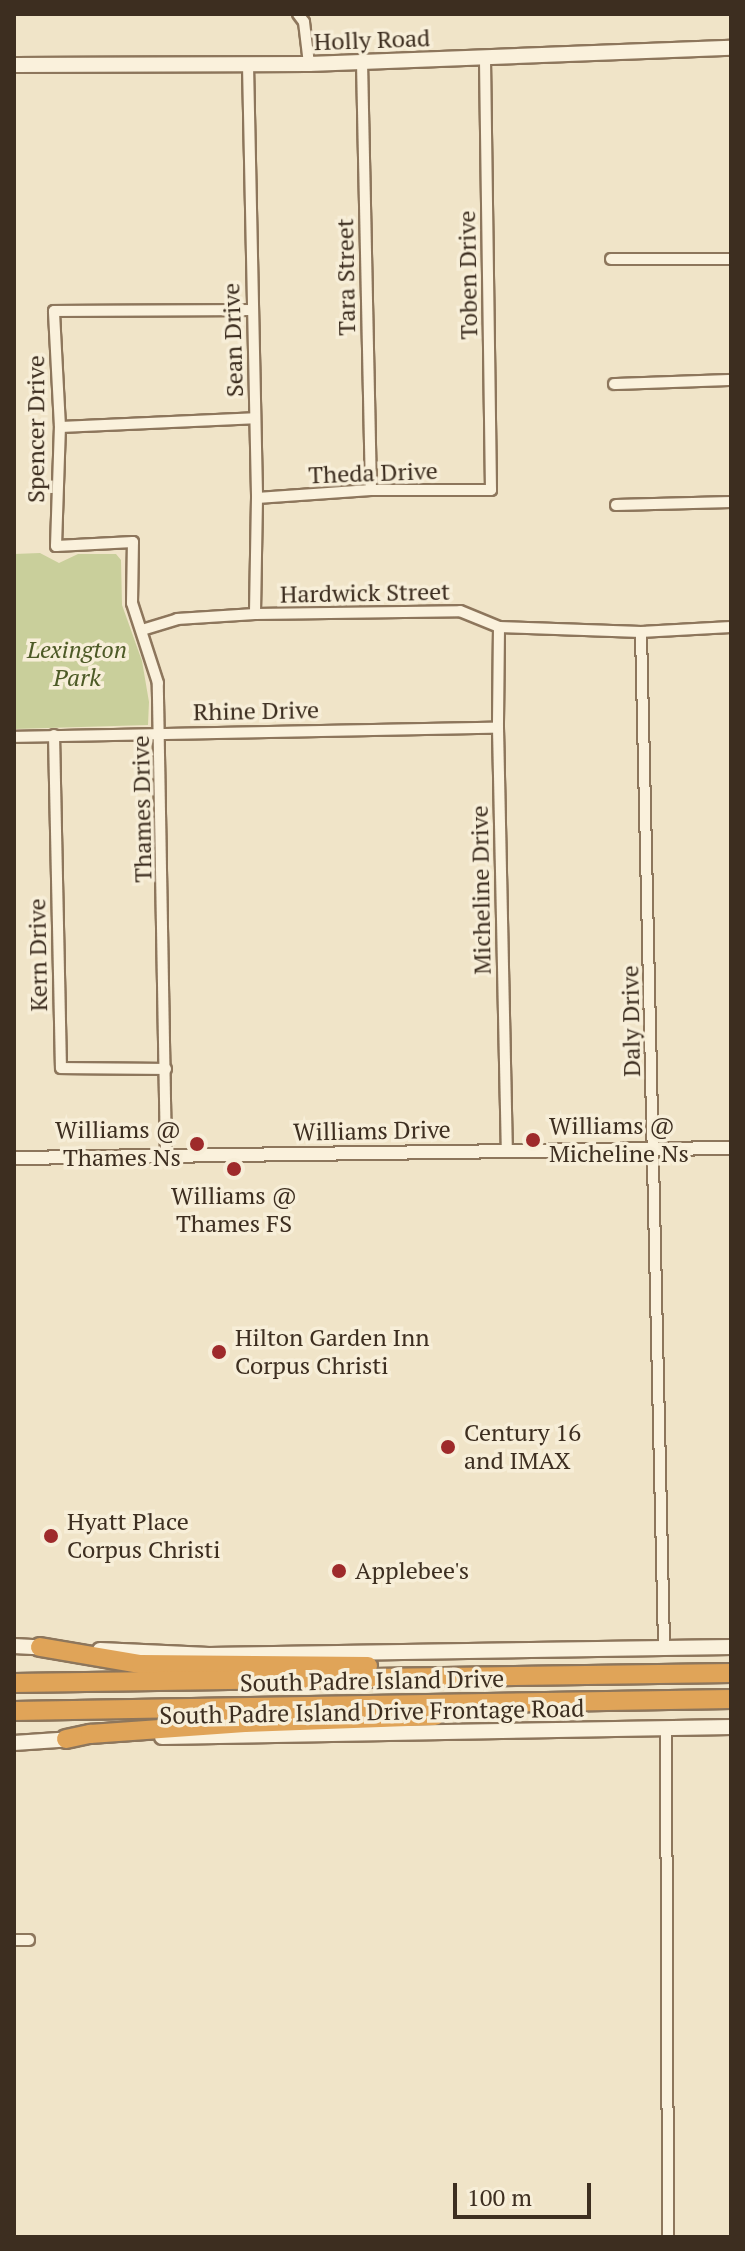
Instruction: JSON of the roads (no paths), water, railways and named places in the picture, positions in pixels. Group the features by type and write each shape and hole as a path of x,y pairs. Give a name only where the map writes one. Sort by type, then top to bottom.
{"highway":[{"path":"40,1647 141,1664 410,1667 502,1676"},
{"name":"South Padre Island Drive","path":"14,1683 731,1673"},
{"name":"South Padre Island Drive","path":"14,1711 731,1699"},
{"path":"66,1739 90,1734 245,1723 509,1713 597,1701"}],"main road":[{"name":"Holly Road","path":"14,65 309,64 731,48"},
{"path":"14,1646 209,1655 731,1647"},
{"name":"South Padre Island Drive Frontage Road","path":"14,1743 66,1739 731,1727"}],"street":[{"path":"298,14 304,22 309,64"},
{"name":"Toben Drive","path":"485,59 491,490"},
{"name":"Tara Street","path":"362,62 371,490"},
{"name":"Sean Drive","path":"248,65 257,498 255,614"},
{"path":"611,259 731,259"},
{"name":"Spencer Drive","path":"56,546 60,427 54,311 251,310"},
{"path":"614,384 731,380"},
{"path":"60,427 255,418"},
{"name":"Theda Drive","path":"257,498 371,490 491,490"},
{"path":"616,505 731,502"},
{"name":"Thames Drive","path":"56,546 133,542 132,603 158,683 161,733 166,1156"},
{"name":"Hardwick Street","path":"142,630 177,619 255,614 460,611 499,627 641,632 731,627"},
{"name":"Micheline Drive","path":"499,627 498,728 507,1151"},
{"name":"Daly Drive","path":"641,632 664,1648"},
{"name":"Rhine Drive","path":"14,737 498,728"},
{"name":"Kern Drive","path":"54,735 61,1068 166,1069"},
{"name":"Williams Drive","path":"14,1158 731,1148"},
{"path":"666,1729 668,2237"},
{"path":"14,1940 29,1940"}],"place":[{"name":"Williams @ Micheline Ns","path":"533,1140"},
{"name":"Williams @ Thames Ns","path":"197,1144"},
{"name":"Williams @ Thames FS","path":"234,1169"},
{"name":"Hilton Garden Inn Corpus Christi","path":"219,1352"},
{"name":"Century 16 and IMAX","path":"448,1447"},
{"name":"Hyatt Place Corpus Christi","path":"51,1536"},
{"name":"Applebee's","path":"339,1571"}],"park label":[{"name":"Lexington Park","path":"77,664"}]}
